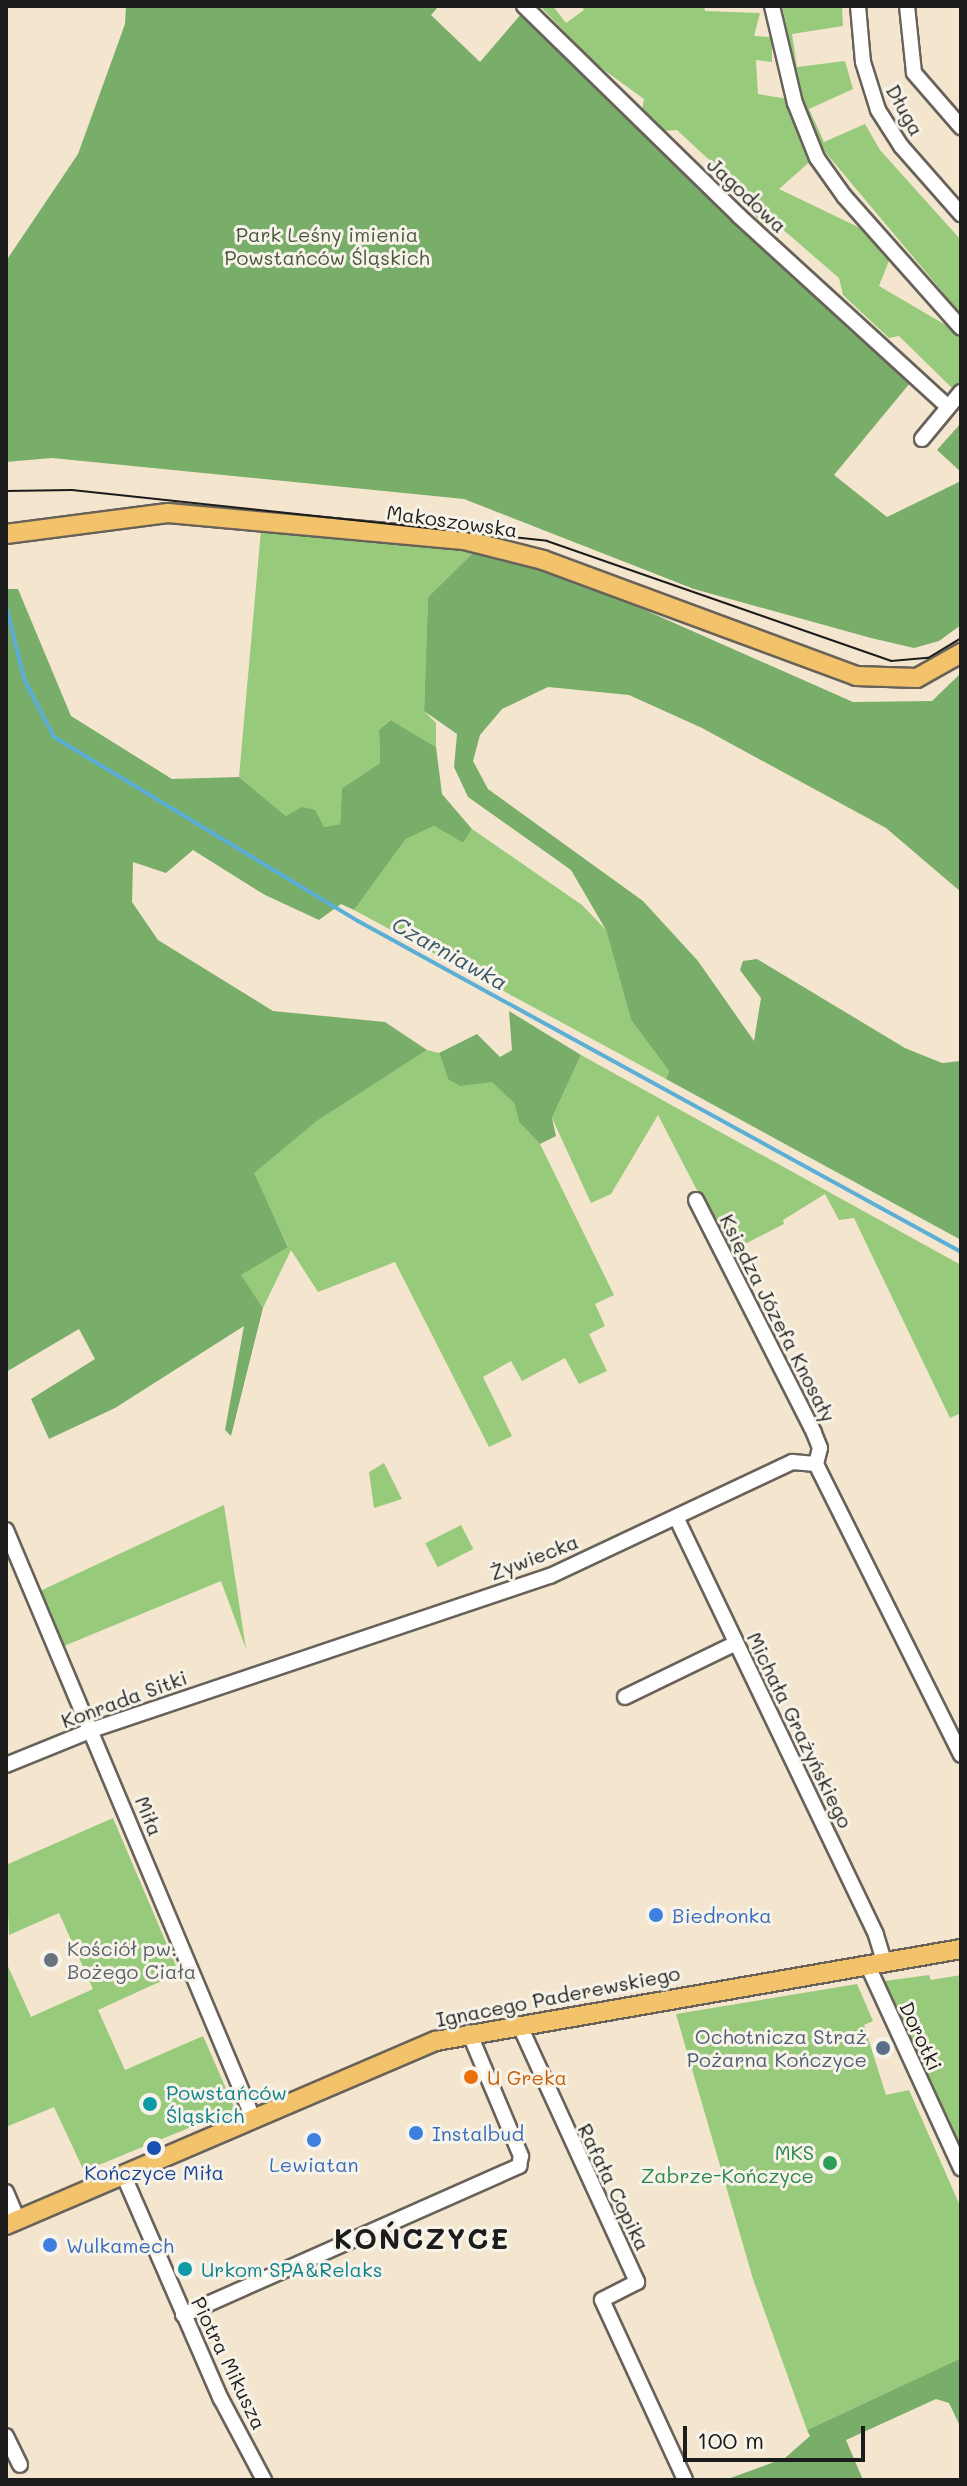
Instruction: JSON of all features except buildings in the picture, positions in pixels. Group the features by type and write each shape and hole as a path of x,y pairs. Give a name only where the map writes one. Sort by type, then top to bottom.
{"main road":[{"name":"Makoszowska","path":"6,534 168,513 464,540 543,560 856,676 917,678 961,653"},
{"name":"Ignacego Paderewskiego","path":"12,2223 418,2047 469,2032 961,1949"}],"street":[{"name":"Jagodowa","path":"524,6 739,216 948,407"},
{"path":"772,6 795,103 817,158 844,196 961,328"},
{"name":"Długa","path":"858,6 863,62 878,110 901,146 961,214"},
{"name":"Długa","path":"907,6 914,73 961,127"},
{"path":"922,439 961,392"},
{"name":"Księdza Józefa Knosały","path":"696,1200 814,1433 820,1448 816,1464 961,1755"},
{"name":"Żywiecka","path":"256,1674 550,1576 792,1462 816,1464"},
{"name":"Michała Grażyńskiego","path":"676,1517 876,1935 876,1963"},
{"name":"Miła","path":"6,1530 13,1564 92,1730 253,2118"},
{"path":"625,1697 736,1643"},
{"name":"Konrada Sitki","path":"6,1765 92,1730 256,1674"},
{"name":"Dorotki","path":"876,1963 961,2168"},
{"name":"Rafała Copika","path":"519,2024 637,2282 602,2300 685,2480"},
{"path":"183,2315 519,2166 521,2156 469,2032"},
{"name":"Piotra Mikusza","path":"123,2174 183,2315 264,2480"},
{"path":"6,2192 12,2223"},
{"path":"6,2436 20,2465"}],"green space":[{"name":"Park Leśny imienia Powstańców Śląskich","path":"126,6 439,6 431,15 480,62 522,13 910,383 834,475 887,517 961,481 961,625 939,641 914,648 871,638 694,589 464,499 52,458 6,462 6,261 78,154 125,24"},
{"path":"540,6 553,6 566,23 584,10 582,6 704,6 705,11 760,13 754,36 772,37 772,62 756,60 758,94 794,100 814,158 779,189 879,237 892,253 879,286 961,334 961,382 954,390 899,336 889,338 843,295 839,278 780,227 764,225 745,205 749,197 677,130 661,131 642,110 644,99 593,62"},
{"path":"782,6 842,6 843,26 792,34 797,67 845,61 853,89 809,109 824,142 865,124 880,150 961,240 961,314 821,147 801,93"},
{"path":"961,423 961,472 937,450"},
{"path":"261,530 474,552 428,597 424,711 436,723 436,747 389,720 379,730 380,763 342,788 340,824 324,827 286,816 239,777"},
{"path":"474,552 533,567 629,603 853,702 932,701 961,673 961,892 886,828 702,728 629,695 548,687 502,709 480,735 473,761 488,789 643,901 698,961 754,1041 761,998 740,970 743,961 757,959 905,1048 942,1063 961,1061 961,1240 666,1079 669,1071 631,1020 606,930 571,870 468,797 454,767 457,734 424,711 428,597"},
{"path":"6,589 18,589 71,716 172,779 239,777 286,816 302,807 315,810 324,827 340,824 342,788 380,763 379,730 390,720 436,747 442,794 472,829 463,843 434,826 406,839 354,910 341,904 319,920 265,895 193,850 166,873 133,862 132,902 158,940 273,1011 385,1022 427,1050 317,1121 254,1173 288,1247 241,1275 263,1308 231,1436 225,1430 244,1326 115,1408 49,1439 31,1399 95,1359 79,1329 6,1372"},
{"path":"434,826 463,843 472,829 582,905 606,930 631,1020 669,1071 666,1079 354,910 406,839"},
{"path":"509,1011 581,1055 552,1118 556,1136 540,1144 519,1122 514,1103 492,1082 460,1086 448,1079 439,1053 477,1034 500,1057 512,1050"},
{"path":"427,1050 439,1053 448,1079 492,1081 514,1103 519,1122 540,1144 614,1295 595,1304 605,1326 589,1334 607,1371 579,1384 565,1358 522,1381 511,1361 483,1377 512,1436 489,1447 395,1262 318,1292 291,1250 263,1308 240,1275 288,1246 253,1173 317,1121"},
{"path":"581,1055 961,1265 961,1413 950,1418 854,1218 839,1220 825,1194 783,1220 784,1224 729,1252 658,1115 611,1194 591,1203 552,1118"},
{"path":"384,1463 402,1499 374,1508 369,1472"},
{"path":"224,1505 246,1649 221,1581 64,1646 40,1591"},
{"path":"461,1525 473,1549 438,1567 425,1543"},
{"path":"113,1818 179,1973 98,2010 125,2070 203,2036 235,2109 84,2171 54,2107 6,2127 6,1962 31,2017 93,1989 59,1913 9,1935 6,1865"},
{"path":"929,1975 931,1980 961,1975 961,2148 885,1981"},
{"name":"MKS Zabrze-Kończyce","path":"857,1984 873,2021 864,2025 886,2095 909,2090 961,2208 961,2358 807,2430 753,2279 676,2014"},
{"path":"961,2358 961,2428 949,2403 936,2399 846,2440 863,2480 725,2480 785,2458 810,2436 807,2430"}],"waterway":[{"name":"Czarniawka","path":"6,605 24,679 54,737 358,921 961,1252"}],"tram line":[{"path":"6,491 72,490 547,541 891,661 928,658 961,638"}],"place":[{"name":"Biedronka","path":"656,1915"},
{"name":"Kościół pw. Bożego Ciała","path":"51,1960"},
{"name":"Ochotnicza Straż Pożarna Kończyce","path":"883,2048"},
{"name":"U Greka","path":"471,2077"},
{"name":"Powstańców Śląskich","path":"150,2104"},
{"name":"Instalbud","path":"416,2133"},
{"name":"Lewiatan","path":"314,2140"},
{"name":"Kończyce Miła","path":"154,2148"},
{"name":"MKS Zabrze-Kończyce","path":"830,2163"},
{"name":"Wulkamech","path":"50,2245"},
{"name":"Urkom SPA&Relaks","path":"185,2269"}],"district":[{"name":"KOŃCZYCE","path":"422,2238"}]}
